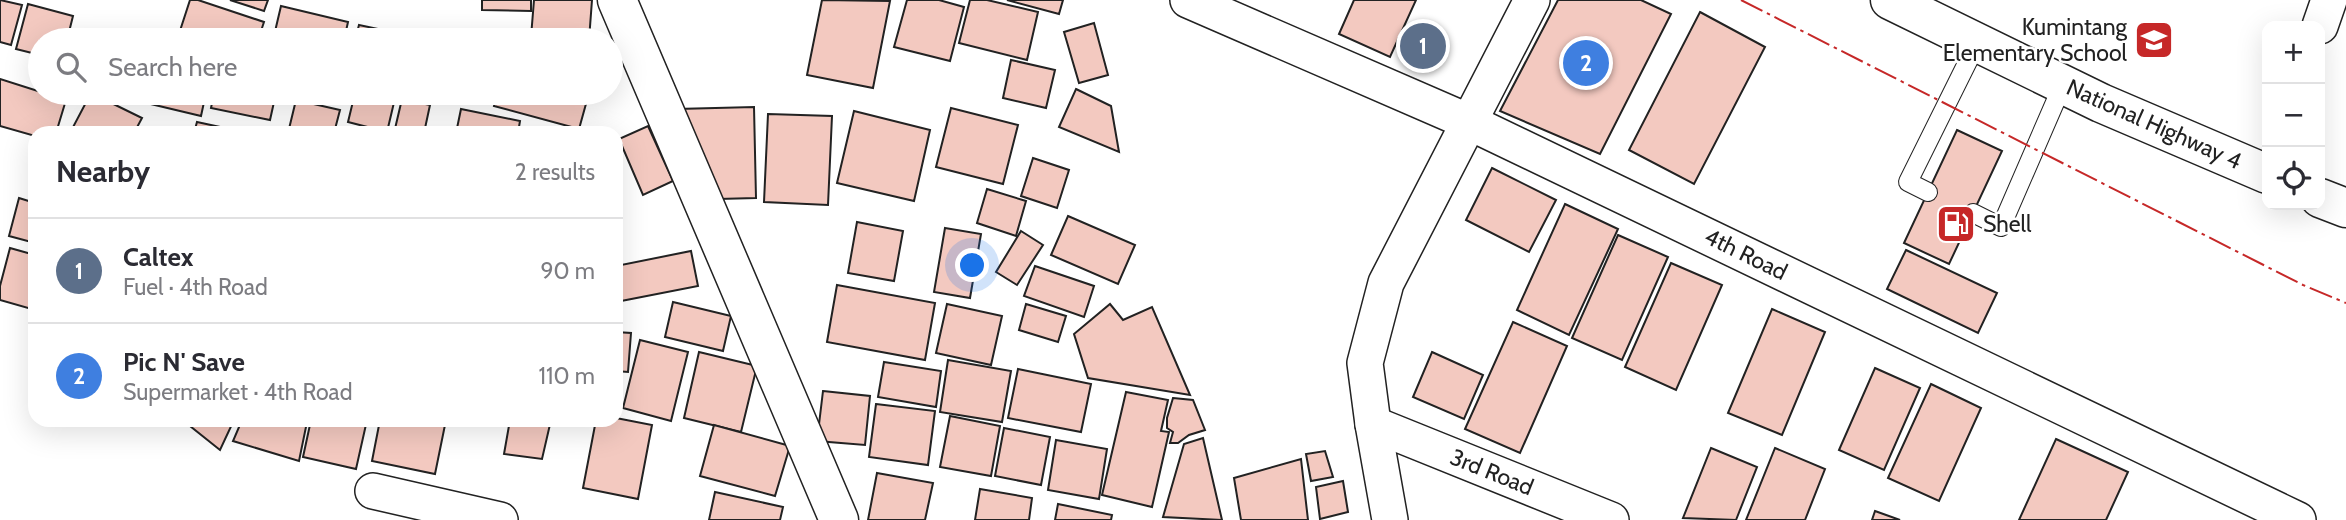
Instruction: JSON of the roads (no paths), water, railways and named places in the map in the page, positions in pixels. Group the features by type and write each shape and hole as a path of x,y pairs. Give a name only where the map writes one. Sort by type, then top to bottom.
{"street":[{"path":"617,0 839,520"},
{"name":"4th Road","path":"1188,0 1469,121 2298,520"},
{"path":"1391,520 1365,363 1386,283 1532,0"},
{"name":"National Highway 4","path":"1890,0 2137,119 2262,170"},
{"path":"2322,21 2329,0"},
{"path":"2325,200 2346,208"},
{"name":"3rd Road","path":"1373,424 1611,520"},
{"path":"373,491 500,520"}],"lane":[{"path":"1928,192 1908,182 1977,43"},
{"path":"1973,214 2001,227 2063,84"}],"place":[{"name":"Kumintang Elementary School","path":"2154,40"},
{"name":"Caltex","path":"1423,46"},
{"name":"Pic N' Save","path":"1586,63"},
{"name":"Shell","path":"1956,224"}]}
